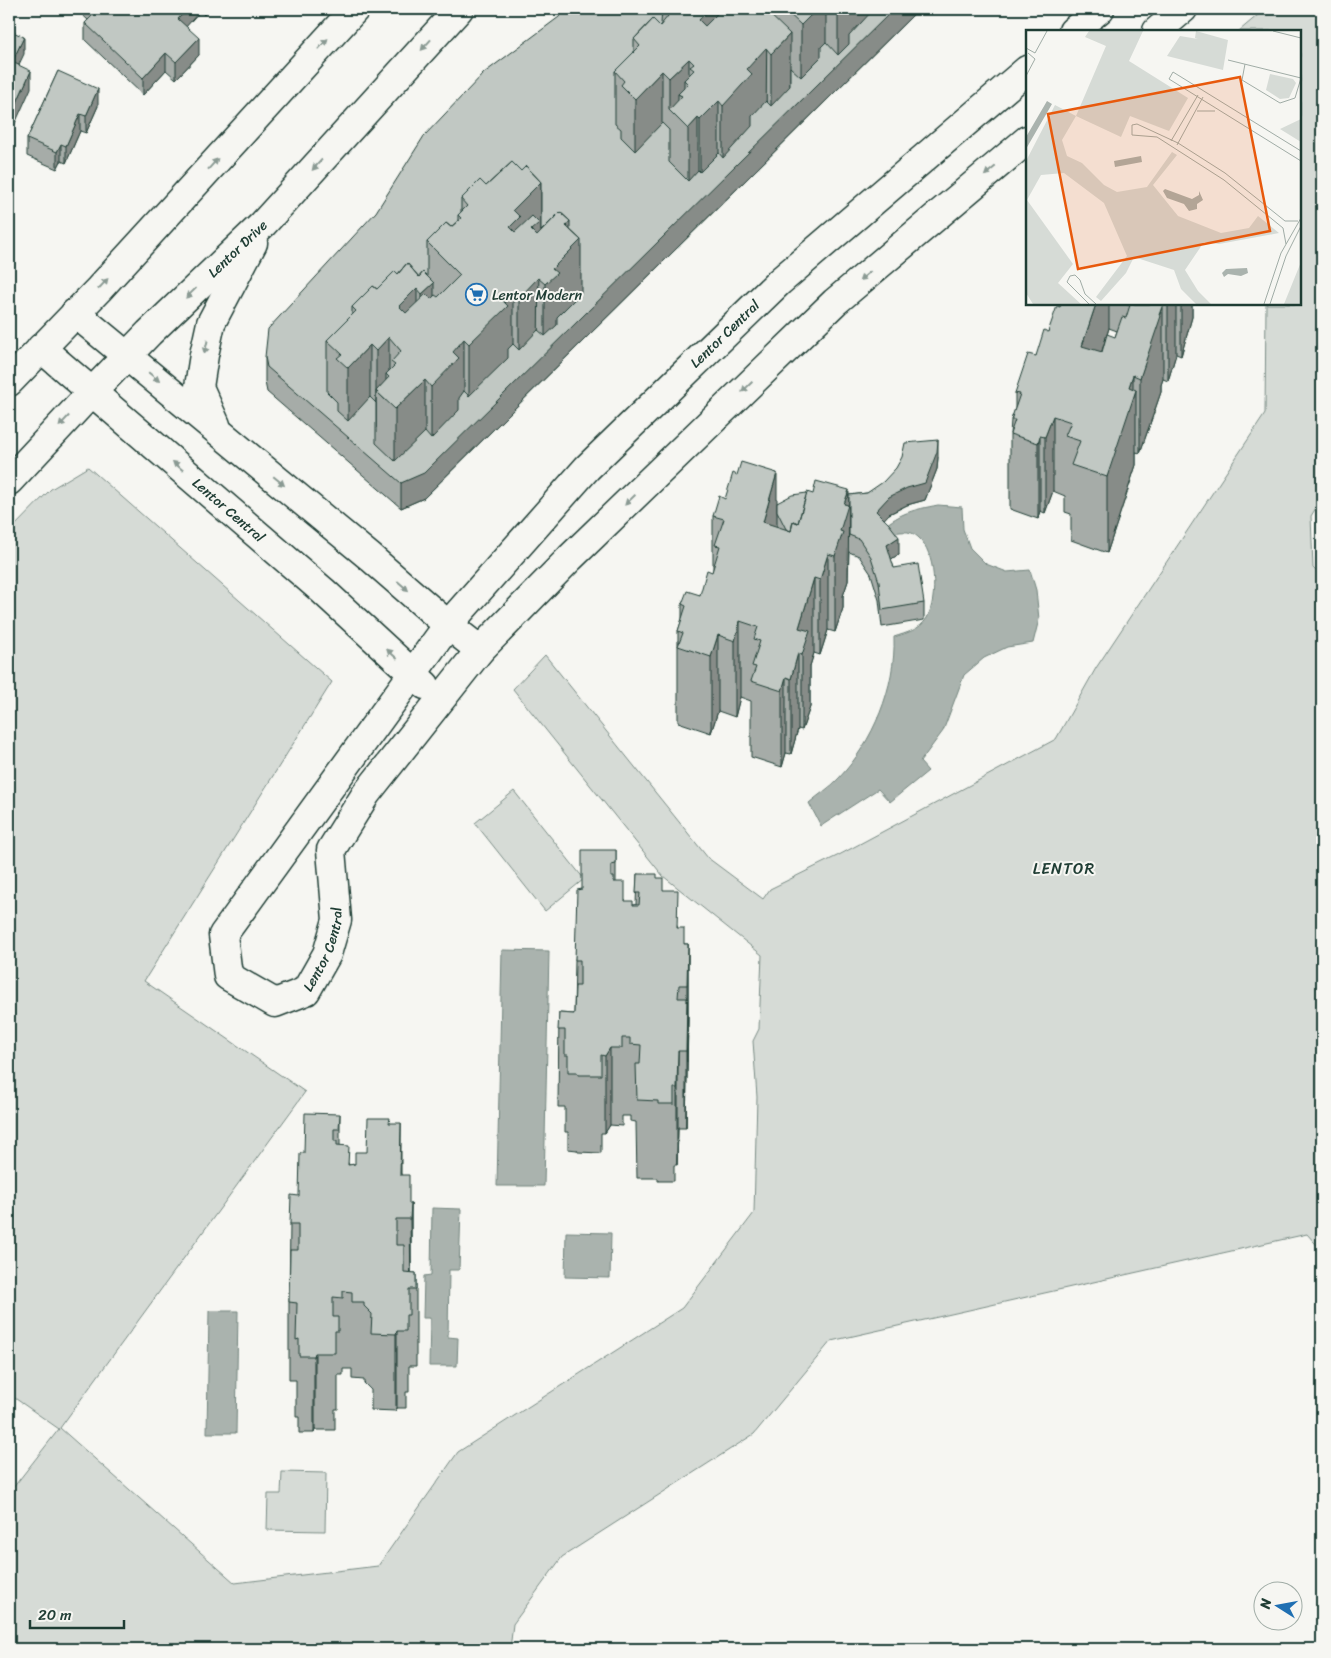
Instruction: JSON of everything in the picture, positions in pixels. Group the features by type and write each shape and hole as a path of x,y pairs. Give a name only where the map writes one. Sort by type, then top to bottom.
{"street":[{"path":"9,382 76,313 355,9"},
{"name":"Lentor Drive","path":"9,481 127,356 263,224 459,9"},
{"path":"1074,30 1100,9"},
{"path":"1158,30 1183,9"},
{"name":"Lentor Central","path":"1026,71 779,282 587,468 448,625 223,935 228,976 275,1003 306,991 326,954 337,920 331,850 366,794 480,650 570,558 835,302 1026,141"},
{"path":"220,432 198,387 204,355 212,323 263,224"},
{"path":"76,313 480,650"},
{"name":"Lentor Central","path":"41,348 324,591 441,699"}],"shaded area":[{"path":"1265,9 1322,9 1322,498 1311,516 1313,568 1322,577 1322,1251 1307,1234 831,1341 754,1434 562,1557 513,1624 510,1649 10,1649 9,1493 59,1429 9,1394 9,532 51,489 88,467 332,682 144,981 305,1092 60,1428 235,1583 378,1566 458,1452 682,1308 754,1213 757,1097 753,1041 759,1029 762,955 663,876 513,689 545,655 708,858 763,899 770,889 839,855 1056,739 1096,668 1265,414 1266,305 1301,305 1301,30 1240,30"},
{"path":"938,505 962,507 963,529 970,548 986,564 1007,572 1030,570 1036,590 1039,619 1033,643 1007,647 984,658 964,675 943,731 920,762 928,771 890,802 878,789 821,826 809,803 839,778 851,764 872,731 880,713 891,675 894,637 921,625 931,609 934,588 932,564 924,544 915,534 896,532 889,534 882,528 908,512"},
{"path":"514,791 584,879 545,911 475,823"},
{"path":"502,950 549,951 544,1186 497,1186"},
{"path":"432,1208 461,1209 459,1270 449,1270 448,1337 458,1338 457,1366 429,1366 430,1318 423,1318 424,1276 431,1275"},
{"path":"566,1232 611,1233 610,1278 565,1277"},
{"path":"209,1311 238,1311 236,1433 207,1433"},
{"path":"282,1472 326,1473 325,1531 267,1530 268,1494 281,1494"}],"building":[{"path":"93,9 187,9 178,19 199,38 176,62 166,53 143,78 85,23 96,12"},
{"path":"567,9 662,9 660,26 653,19 634,39 634,52 615,71 615,124 621,129 621,137 635,151 662,123 669,130 669,162 688,181 719,153 723,158 752,126 752,116 766,101 771,106 790,86 790,67 801,77 821,57 821,47 826,42 838,55 849,44 849,36 872,9 894,9 424,473 401,483 267,367 265,357 268,329 376,212 424,136 484,73","holes":["512,162 521,171 526,166 541,182 541,231 560,212 570,221 570,230 581,240 581,293 557,317 557,325 545,336 538,330 519,350 513,344 508,349 508,358 469,396 464,391 459,398 459,410 431,439 425,432 395,461 376,443 376,403 370,397 348,421 337,411 337,402 327,392 327,340 352,315 352,307 373,286 377,289 395,271 398,274 407,263 419,277 423,272 427,276 427,242 446,223 451,227 458,221 458,215 461,212 461,199 480,180 486,186"]},
{"path":"661,9 709,9 699,20 705,26 722,9 731,11 733,9 764,9 790,34 771,54 766,48 747,69 752,74 723,106 719,101 688,129 669,110 682,96 678,94 688,84 684,80 694,70 690,67 694,64 689,59 669,78 662,71 635,99 621,85 624,81 615,71 640,46 634,39 653,19 660,26 668,16"},
{"path":"784,9 817,9 801,25"},
{"path":"13,32 24,37 12,62 31,71 9,120 9,41"},
{"path":"58,71 98,89 86,116 80,114 66,146 61,144 57,152 27,139"},
{"path":"512,162 521,171 526,166 541,182 513,210 520,217 510,227 515,232 532,216 539,223 531,230 537,236 560,212 570,221 566,226 581,240 552,269 557,273 545,284 538,278 519,298 513,292 503,301 508,306 469,344 464,339 453,352 459,358 431,387 425,380 395,409 376,391 389,377 386,374 395,365 391,362 401,351 389,337 376,351 370,345 348,368 337,358 342,354 327,340 356,311 352,307 373,286 377,289 395,271 398,274 407,263 419,277 423,272 434,283 422,294 417,288 399,306 406,313 426,294 431,299 435,295 438,297 460,275 427,242 446,223 451,227 461,218 458,215 467,206 461,199 480,180 486,186"},
{"path":"1061,305 1096,305 1082,346 1102,352 1107,334 1115,337 1122,317 1126,318 1130,305 1163,305 1159,315 1161,316 1140,378 1133,375 1129,387 1136,390 1107,477 1071,465 1080,441 1065,436 1071,422 1053,416 1045,437 1040,436 1038,443 1010,434 1015,420 1011,420 1020,394 1015,393 1028,354 1036,356 1044,330 1048,332 1057,306 1060,307"},
{"path":"938,440 937,452 925,483 907,488 889,497 876,511 899,537 887,545 894,568 918,564 924,603 882,610 879,582 871,557 859,539 849,535 849,495 867,493 883,482 896,468 902,457 905,443"},
{"path":"741,462 777,473 763,522 791,531 793,521 798,523 807,492 813,494 816,481 849,490 844,504 848,505 840,531 843,532 835,556 828,554 820,580 814,578 799,628 810,631 802,655 798,653 791,679 786,677 782,691 751,681 756,667 752,666 760,641 754,639 758,627 740,621 735,641 718,635 711,657 678,646 683,633 678,631 686,606 682,604 687,591 700,595 707,570 712,572 720,546 715,545 724,519 713,516 719,496 725,499 733,473 737,475"},
{"path":"807,493 798,523 793,521 791,531 786,529 777,511 777,503 792,495"},
{"path":"582,850 616,850 616,864 611,865 611,877 614,877 614,882 625,882 625,901 633,901 633,905 639,905 640,893 636,893 637,874 657,874 657,878 663,878 663,890 678,890 677,928 684,928 684,944 688,944 687,985 679,985 678,998 687,998 686,1051 678,1051 677,1088 674,1088 674,1104 658,1104 658,1101 637,1100 636,1064 640,1064 641,1045 630,1044 630,1038 622,1038 622,1048 610,1048 605,1056 601,1055 601,1075 578,1075 577,1072 568,1072 568,1055 565,1055 565,1030 558,1030 559,1013 574,1014 575,986 580,986 580,960 575,960 577,890 582,889"},
{"path":"305,1113 340,1114 339,1129 334,1129 334,1141 337,1141 337,1145 349,1146 348,1165 355,1164 355,1152 367,1152 368,1118 390,1118 389,1123 401,1123 400,1175 409,1175 409,1204 411,1204 410,1219 396,1219 396,1245 404,1245 404,1272 416,1273 416,1289 409,1289 409,1315 406,1315 406,1331 397,1331 396,1334 371,1333 372,1314 364,1306 364,1302 352,1302 352,1292 343,1291 343,1298 333,1297 333,1317 338,1317 338,1331 335,1331 335,1353 315,1353 314,1356 299,1356 299,1339 296,1340 297,1303 289,1302 290,1250 298,1250 298,1224 290,1224 291,1195 299,1196 300,1153 304,1153"}],"place":[{"name":"Lentor Modern","path":"476,295"}],"district":[{"name":"LENTOR","path":"1064,868"}]}
